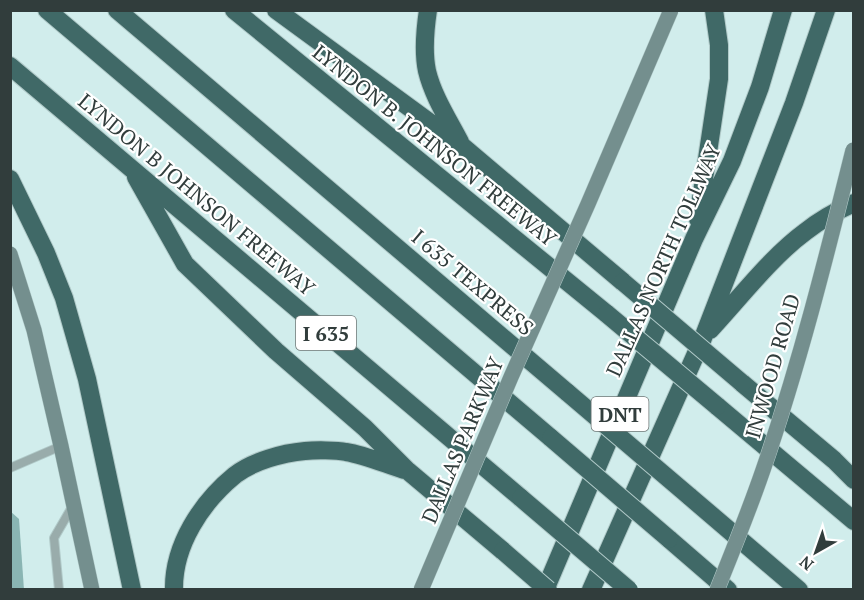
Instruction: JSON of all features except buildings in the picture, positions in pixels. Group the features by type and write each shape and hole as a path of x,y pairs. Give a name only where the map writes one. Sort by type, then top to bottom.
{"highway":[{"path":"47,10 728,590"},
{"name":"I 635 TEXPRESS","path":"117,10 799,590"},
{"name":"LYNDON B. JOHNSON FREEWAY","path":"234,10 607,314 854,521"},
{"path":"276,10 462,147 834,460 854,480"},
{"path":"428,10 425,44 427,70 436,99 462,147"},
{"path":"694,239 719,79 719,45 714,10"},
{"name":"DALLAS NORTH TOLLWAY","path":"547,590 694,239 732,161 760,87 783,10"},
{"name":"DNT","path":"591,590 703,338 790,113 826,10"},
{"name":"LYNDON B JOHNSON FREEWAY","path":"10,66 629,590"},
{"path":"131,168 185,264 276,351 365,428 408,471 547,590"},
{"path":"10,179 46,253 64,298 87,379 132,590"},
{"path":"703,338 803,232 832,213 854,203"},
{"path":"174,590 178,556 193,524 210,498 237,474 268,458 305,451 346,452 408,471"},
{"path":"834,460 854,467"}],"main road":[{"name":"DALLAS PARKWAY","path":"422,590 511,377 671,10"},
{"name":"INWOOD ROAD","path":"717,590 764,469 795,368 854,150"},
{"path":"10,254 34,330 93,590"}],"lane":[{"path":"10,468 61,446"},
{"path":"59,590 54,538 74,504"}]}
